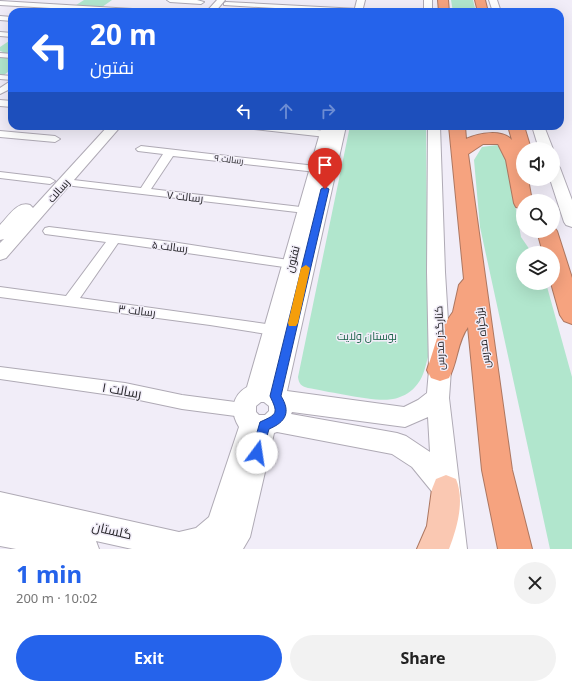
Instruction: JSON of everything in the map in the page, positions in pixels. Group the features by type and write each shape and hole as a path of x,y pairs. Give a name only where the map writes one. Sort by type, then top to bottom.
{"highway":[{"name":"بزرگراه مدرس","path":"457,130 497,470 515,549"},
{"path":"517,130 521,142"},
{"path":"460,153 470,142 478,140 493,138 505,142 513,154 521,194"},
{"path":"440,370 451,332 464,315 474,269"},
{"path":"560,279 572,315"}],"main road":[{"path":"433,549 442,526 446,489"}],"street":[{"path":"170,0 201,2"},
{"path":"280,6 286,0"},
{"path":"215,8 225,1 289,8"},
{"path":"0,3 80,8"},
{"name":"رسالت","path":"0,254 99,130"},
{"name":"رسالت","path":"0,235 111,130"},
{"name":"نفتون","path":"264,410 274,330 305,210 318,188 316,169 331,130"},
{"name":"نفتون","path":"264,410 331,130"},
{"name":"کنارگذر مدرس","path":"434,130 436,272 440,370 438,398 453,549"},
{"path":"539,130 544,142"},
{"path":"0,134 55,139"},
{"name":"رسالت ۹","path":"141,149 316,169"},
{"path":"144,192 170,152"},
{"name":"رسالت ۷","path":"0,175 305,210"},
{"path":"559,186 572,222"},
{"name":"رسالت ۵","path":"49,231 172,246 291,264"},
{"path":"70,301 114,240"},
{"name":"رسالت ۳","path":"0,292 274,330"},
{"name":"رسالت ۱","path":"0,373 125,390 182,402 264,410"},
{"path":"264,410 405,417 426,407 438,398"},
{"path":"264,410 397,444 421,459 446,489"},
{"name":"گلستان","path":"0,504 179,546 203,540 236,537 264,410"},
{"path":"0,532 85,549"}],"green space":[{"path":"84,0 112,0 101,8 72,8"},
{"path":"451,0 473,0 475,8 452,8"},
{"path":"8,42 8,72 0,78 0,53 3,52 0,51 0,47"},
{"name":"بوستان ولایت","path":"349,130 426,130 428,357 418,384 402,396 386,400 364,398 308,388 301,384 298,377"},
{"path":"497,145 506,155 516,210 516,238 522,238 527,246 516,246 516,290 548,290 572,377 572,549 550,549 480,227 474,160 482,147"}],"slow traffic":[{"path":"293,323 306,268"}],"route":[{"path":"257,453 264,426 275,421 281,412 279,400 275,396 325,189"}]}
